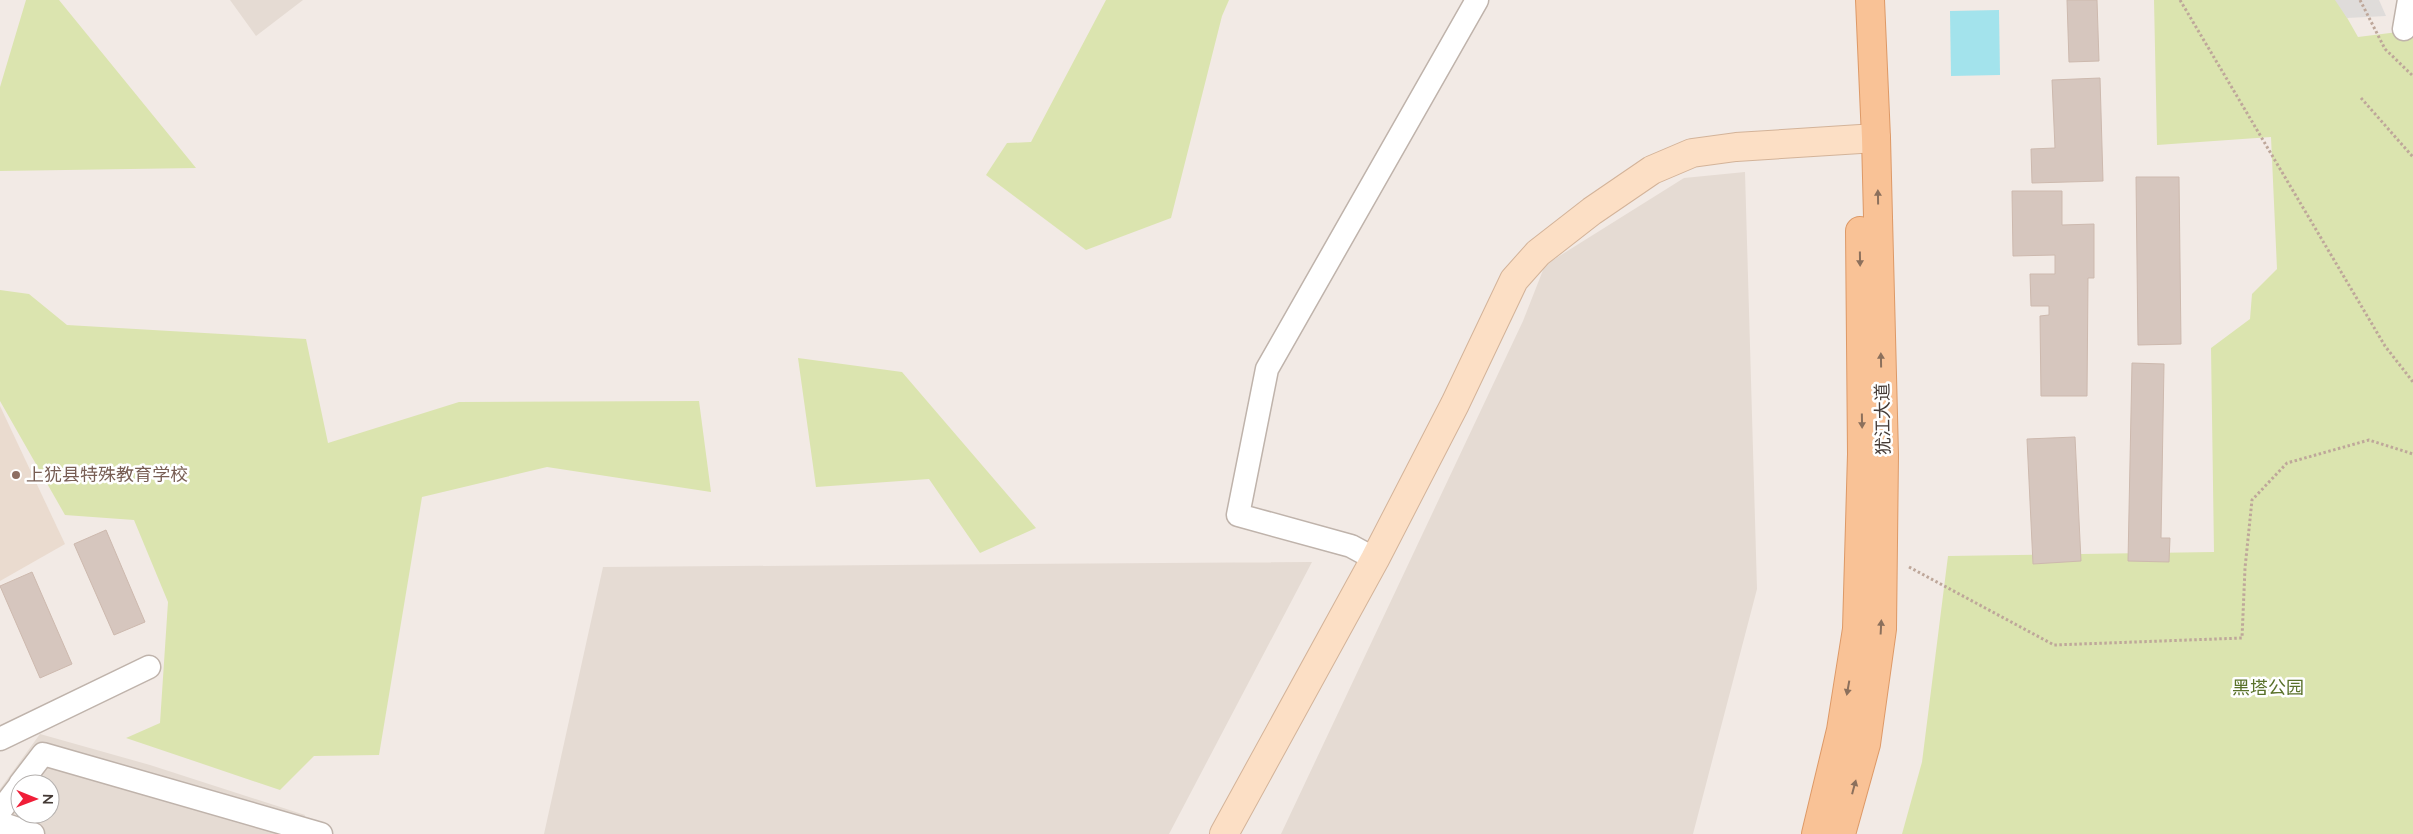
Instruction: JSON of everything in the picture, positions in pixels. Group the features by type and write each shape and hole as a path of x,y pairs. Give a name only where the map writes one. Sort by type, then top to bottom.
{"main road":[{"name":"犹江大道","path":"1841,834 1866,744 1882,630 1884,455 1868,139 1852,0"},
{"name":"犹江大道","path":"1816,834 1840,730 1858,629 1870,0"}],"street":[{"path":"1376,559 1351,546 1238,515 1267,369 1477,0"},
{"path":"2404,29 2409,0"},
{"path":"1224,834 1376,559 1455,404 1514,280 1538,253 1592,211 1652,170 1692,153 1736,147 1868,139"},
{"path":"0,739 149,667"},
{"path":"28,774 43,754 283,828 321,834"},
{"path":"0,811 10,798"},
{"path":"0,823 33,834"}],"path":[{"path":"2180,0 2385,346 2413,382"},
{"path":"2360,0 2385,49 2413,76"},
{"path":"2361,98 2413,157"},
{"path":"1909,566 2054,645 2242,638 2245,568 2252,500 2287,463 2369,440 2413,454"}],"shaded area":[{"path":"230,0 303,0 256,36"},
{"path":"2335,0 2379,0 2386,16 2347,18"},
{"path":"1745,172 1757,589 1693,834 1281,834 1523,321 1545,265 1684,178"},
{"name":"上犹县特殊教育学校","path":"0,406 65,544 0,581"},
{"path":"1312,562 1169,834 544,834 603,567"},
{"path":"40,734 150,765 305,815 299,834 0,834 0,789 10,775 10,824 60,824 60,774 11,774"}],"green space":[{"path":"26,0 59,0 196,168 0,171 0,87"},
{"path":"1106,0 1229,0 1222,16 1171,218 1086,250 986,175 1007,143 1031,142"},
{"name":"黑塔公园","path":"2154,0 2337,0 2358,37 2398,32 2413,34 2413,834 1902,834 1922,762 1948,556 2214,552 2211,348 2250,319 2252,294 2277,269 2271,137 2157,145"},
{"path":"0,290 29,294 67,325 306,339 328,443 459,402 699,401 711,492 547,467 422,497 379,755 314,756 280,790 126,738 160,723 168,602 134,520 65,515 0,401"},
{"path":"798,358 902,372 1036,528 980,553 929,479 816,487"}],"water":[{"path":"1999,10 2000,75 1951,76 1950,11"}],"building":[{"path":"2067,0 2097,0 2099,61 2069,62"},
{"path":"2100,78 2103,181 2032,183 2031,149 2055,148 2052,80"},
{"path":"2136,177 2179,177 2181,344 2138,345"},
{"path":"2012,191 2062,191 2062,225 2094,224 2094,278 2088,278 2087,396 2041,396 2040,316 2049,315 2049,306 2031,306 2030,274 2055,274 2055,255 2013,256"},
{"path":"2132,363 2164,364 2161,538 2170,538 2169,562 2128,561"},
{"path":"2075,437 2081,561 2033,564 2027,439"},
{"path":"106,530 145,622 114,635 74,544"},
{"path":"32,572 72,664 40,678 0,586"}],"place":[{"name":"上犹县特殊教育学校","path":"16,475"}]}
